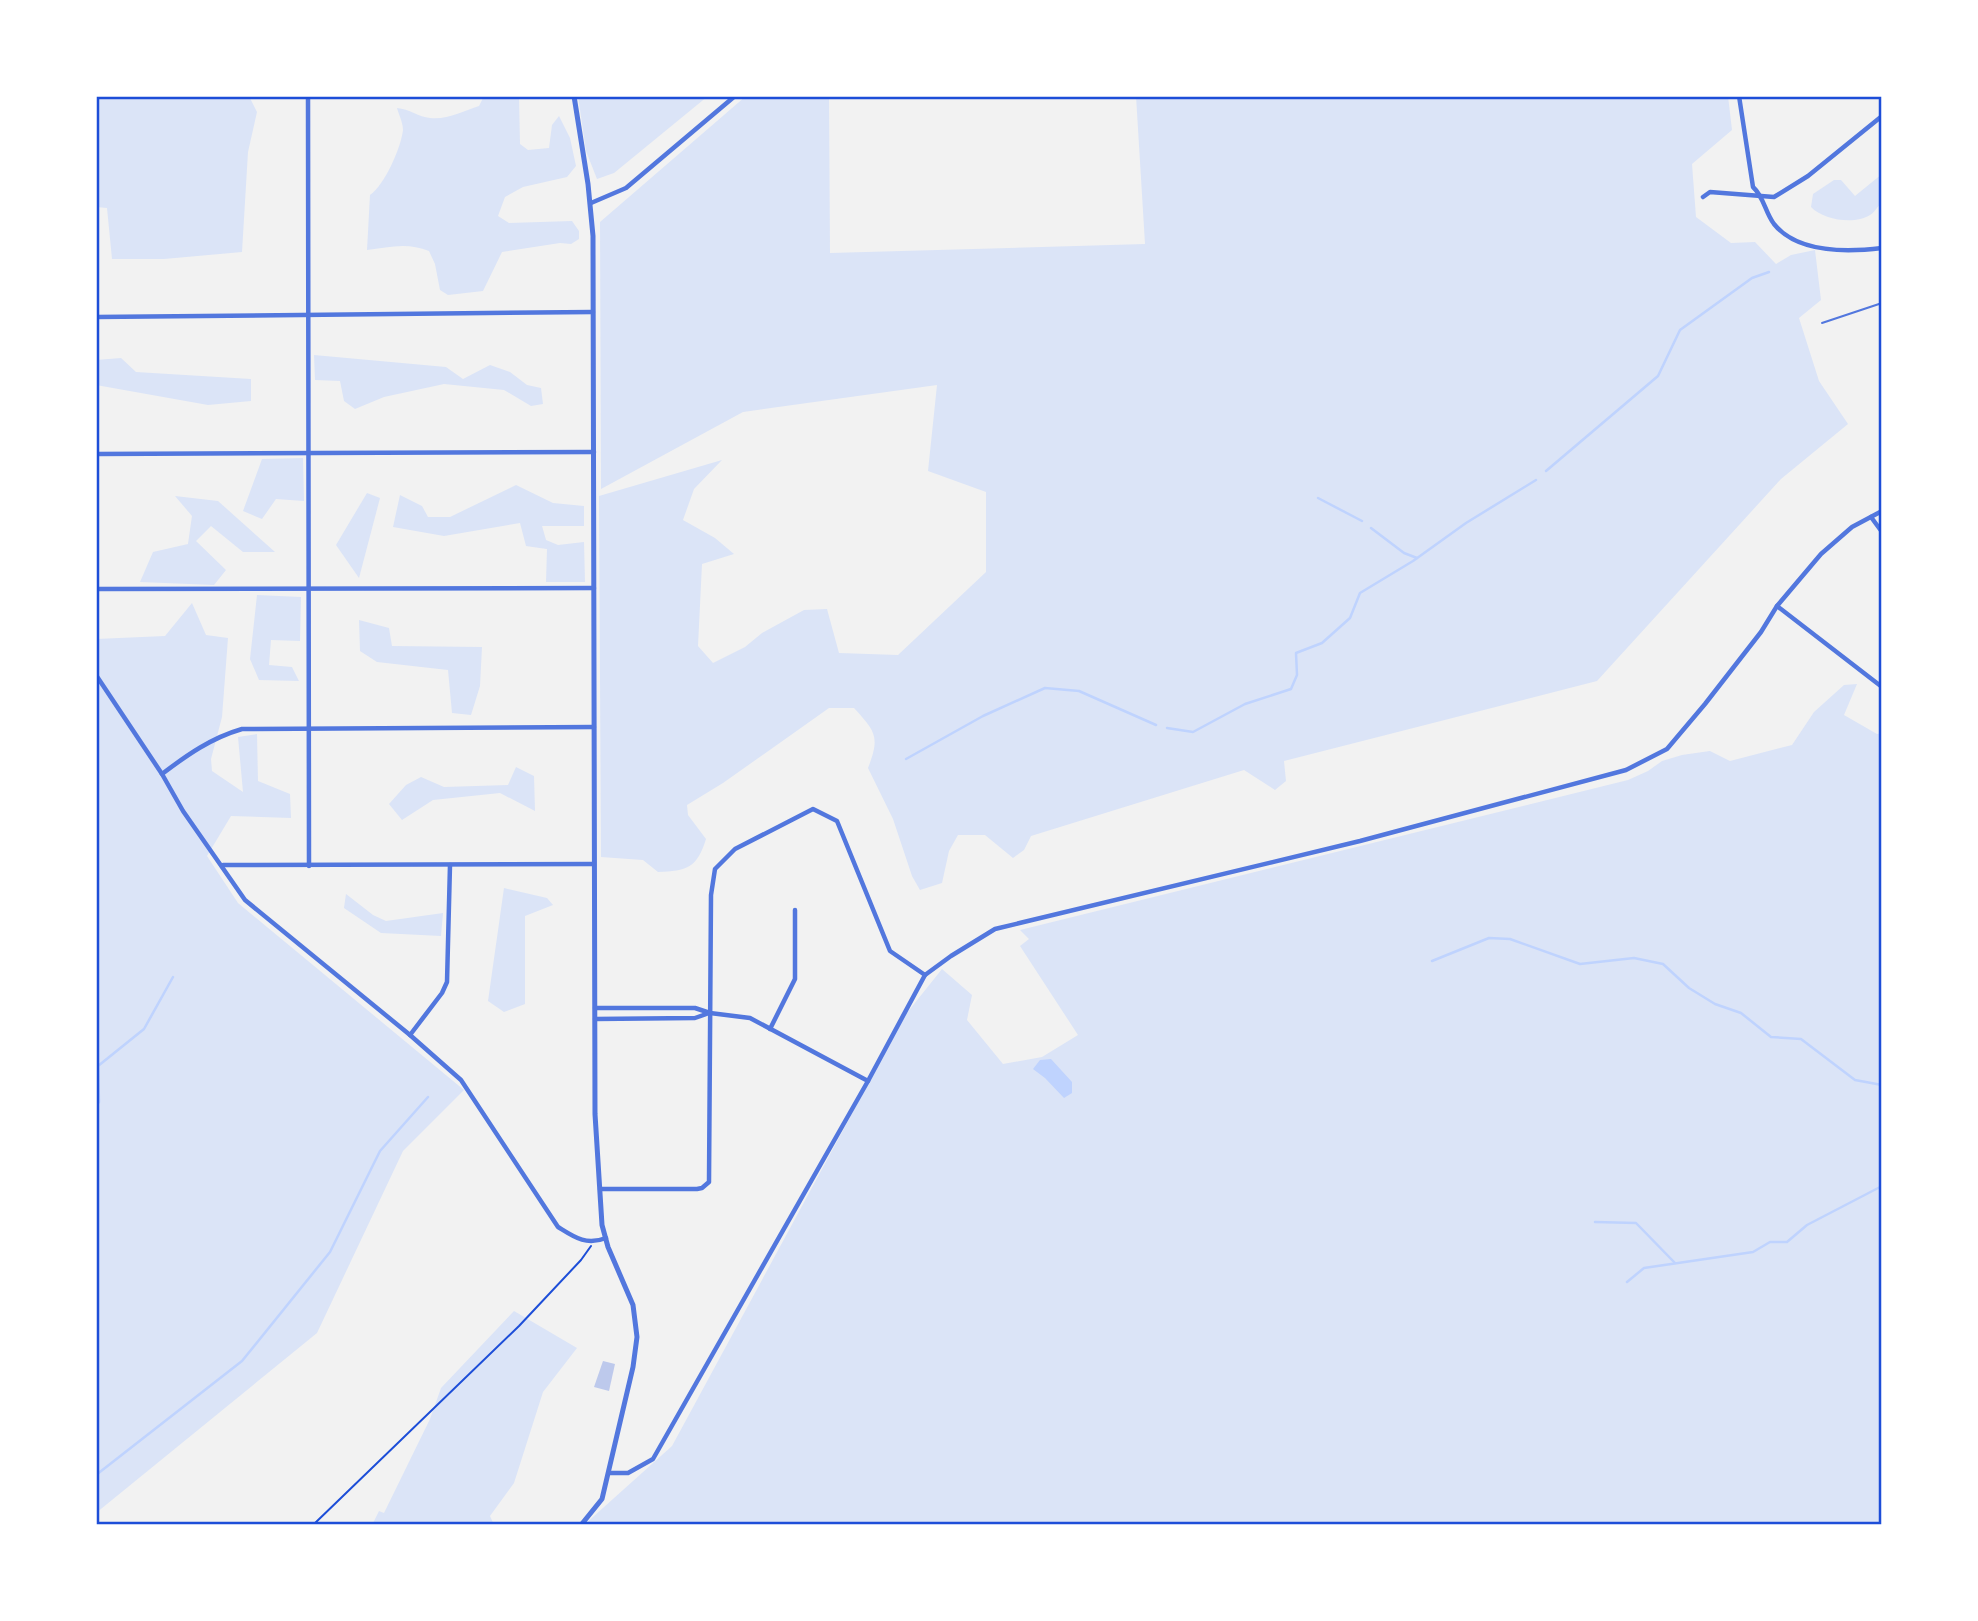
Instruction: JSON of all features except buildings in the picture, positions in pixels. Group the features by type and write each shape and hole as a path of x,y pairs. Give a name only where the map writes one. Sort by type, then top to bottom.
{"street":[{"path":"308,96 309,866"},
{"path":"574,96 590,203 593,312 595,1114 601,1217 606,1238 631,1299 637,1331 634,1362 602,1499 581,1525"},
{"path":"590,203 626,188 735,96"},
{"path":"1739,96 1753,187 1761,195 1774,224 1794,238 1832,251 1882,248"},
{"path":"1703,197 1710,192 1774,197 1808,176 1882,116"},
{"path":"96,317 593,312"},
{"path":"96,454 594,452"},
{"path":"609,1473 628,1473 653,1458 868,1081 925,975 995,929 1360,841 1626,770 1667,749 1761,632 1777,606 1821,554 1852,527 1882,511"},
{"path":"1871,517 1882,532"},
{"path":"96,589 594,588"},
{"path":"1777,606 1882,687"},
{"path":"96,676 162,774 183,811 245,900 461,1080 558,1227 581,1241 593,1242 606,1238"},
{"path":"162,774 191,752 226,734 243,729 594,727"},
{"path":"599,1189 696,1189 709,1182 711,895 715,869 734,849 813,810 837,821 890,951 925,975"},
{"path":"222,865 594,864"},
{"path":"410,1035 442,993 447,982 450,865"},
{"path":"770,1029 795,979 795,910"},
{"path":"595,1008 695,1008 710,1013 750,1018 868,1081"},
{"path":"595,1019 695,1018 710,1013"}],"lane":[{"path":"1822,323 1882,303"}],"path":[{"path":"313,1525 519,1326 586,1255 593,1242"}],"shaded area":[{"path":"96,96 249,96 257,112 248,152 242,252 164,259 112,259 107,208 96,207"},
{"path":"484,96 519,96 520,144 528,150 549,148 552,125 559,116 570,138 576,166 567,177 523,187 505,197 498,216 509,223 572,221 579,231 579,239 571,244 560,243 502,252 483,291 448,295 440,290 435,264 429,251 406,246 367,250 370,195 386,175 399,146 403,130 397,108 426,117 443,118 479,106"},
{"path":"578,96 708,96 614,173 597,179 586,151"},
{"path":"746,96 829,96 830,253 1145,244 1136,96 1728,96 1732,130 1692,164 1696,217 1731,243 1755,242 1776,264 1791,255 1815,250 1821,300 1799,318 1819,381 1848,424 1781,479 1597,681 1284,761 1286,781 1275,790 1244,770 1031,836 1024,850 1013,858 985,835 958,835 949,851 942,883 920,890 912,876 893,819 868,768 875,742 871,729 854,708 829,708 723,783 687,805 688,815 706,839 699,856 690,866 658,872 643,860 601,857 599,496 722,460 694,489 683,520 715,538 734,554 702,564 698,646 713,663 745,647 762,633 804,610 827,609 839,653 898,655 986,572 986,492 928,471 937,385 743,412 601,489 600,222"},
{"path":"1882,174 1882,202 1872,214 1864,218 1839,220 1823,215 1811,207 1813,194 1834,180 1841,180 1855,196"},
{"path":"314,355 446,367 463,379 490,365 510,372 527,385 541,388 543,404 531,406 504,390 444,384 384,397 355,409 344,401 340,381 315,380"},
{"path":"121,358 136,372 251,379 251,401 208,405 96,385 96,360"},
{"path":"303,458 304,501 276,499 262,519 243,511 262,459"},
{"path":"516,485 553,503 584,506 584,526 542,526 546,540 558,545 584,542 585,582 546,582 547,549 526,546 520,523 444,536 393,527 400,495 422,506 428,517 450,517"},
{"path":"367,493 380,498 359,578 336,545"},
{"path":"175,496 218,501 275,552 243,552 211,526 196,541 226,570 214,585 140,582 153,552 188,544 192,516"},
{"path":"257,595 301,597 300,641 271,640 269,665 292,667 299,681 259,680 250,659"},
{"path":"192,603 206,635 228,638 222,717 211,759 212,771 243,792 238,737 257,734 258,781 290,794 291,818 231,816 207,856 238,903 464,1090 403,1151 317,1333 96,1513 96,639 165,636"},
{"path":"359,620 389,628 392,646 482,647 480,686 471,715 452,713 448,670 377,662 360,651"},
{"path":"1857,684 1844,715 1877,734 1882,733 1882,1525 584,1525 672,1446 906,1014 942,969 972,995 967,1020 1003,1064 1042,1057 1078,1035 1020,946 1029,939 1020,930 1628,780 1662,761 1682,755 1710,751 1730,761 1792,745 1814,712 1844,685"},
{"path":"516,767 534,776 535,811 500,793 433,800 402,820 389,804 406,785 421,777 444,787 508,785"},
{"path":"504,888 547,898 553,905 525,916 525,1004 504,1012 488,1001"},
{"path":"346,894 373,915 386,921 443,913 441,936 381,933 344,908"},
{"path":"514,1311 577,1348 543,1392 514,1483 490,1516 494,1525 372,1525 379,1511 384,1513 430,1419 441,1388"}],"water":[{"path":"1051,1059 1072,1082 1072,1093 1064,1098 1033,1069 1040,1060"}],"waterway":[{"path":"1546,471 1658,376 1680,330 1752,278 1769,272"},
{"path":"1167,728 1193,732 1245,704 1291,689 1297,675 1296,653 1322,643 1350,618 1360,593 1536,480"},
{"path":"1318,498 1362,521"},
{"path":"1371,528 1404,553 1417,558"},
{"path":"906,759 983,716 1045,688 1079,691 1156,725"},
{"path":"1432,961 1489,938 1510,939 1580,964 1634,958 1663,964 1689,988 1715,1004 1741,1013 1771,1037 1801,1039 1855,1080 1882,1085"},
{"path":"96,1105 99,1102 98,1066 144,1029 173,977"},
{"path":"96,1475 242,1361 330,1252 380,1151 428,1097"},
{"path":"1627,1282 1644,1268 1753,1252 1770,1242 1787,1242 1807,1225 1882,1186"},
{"path":"1595,1222 1636,1223 1675,1263"}]}
